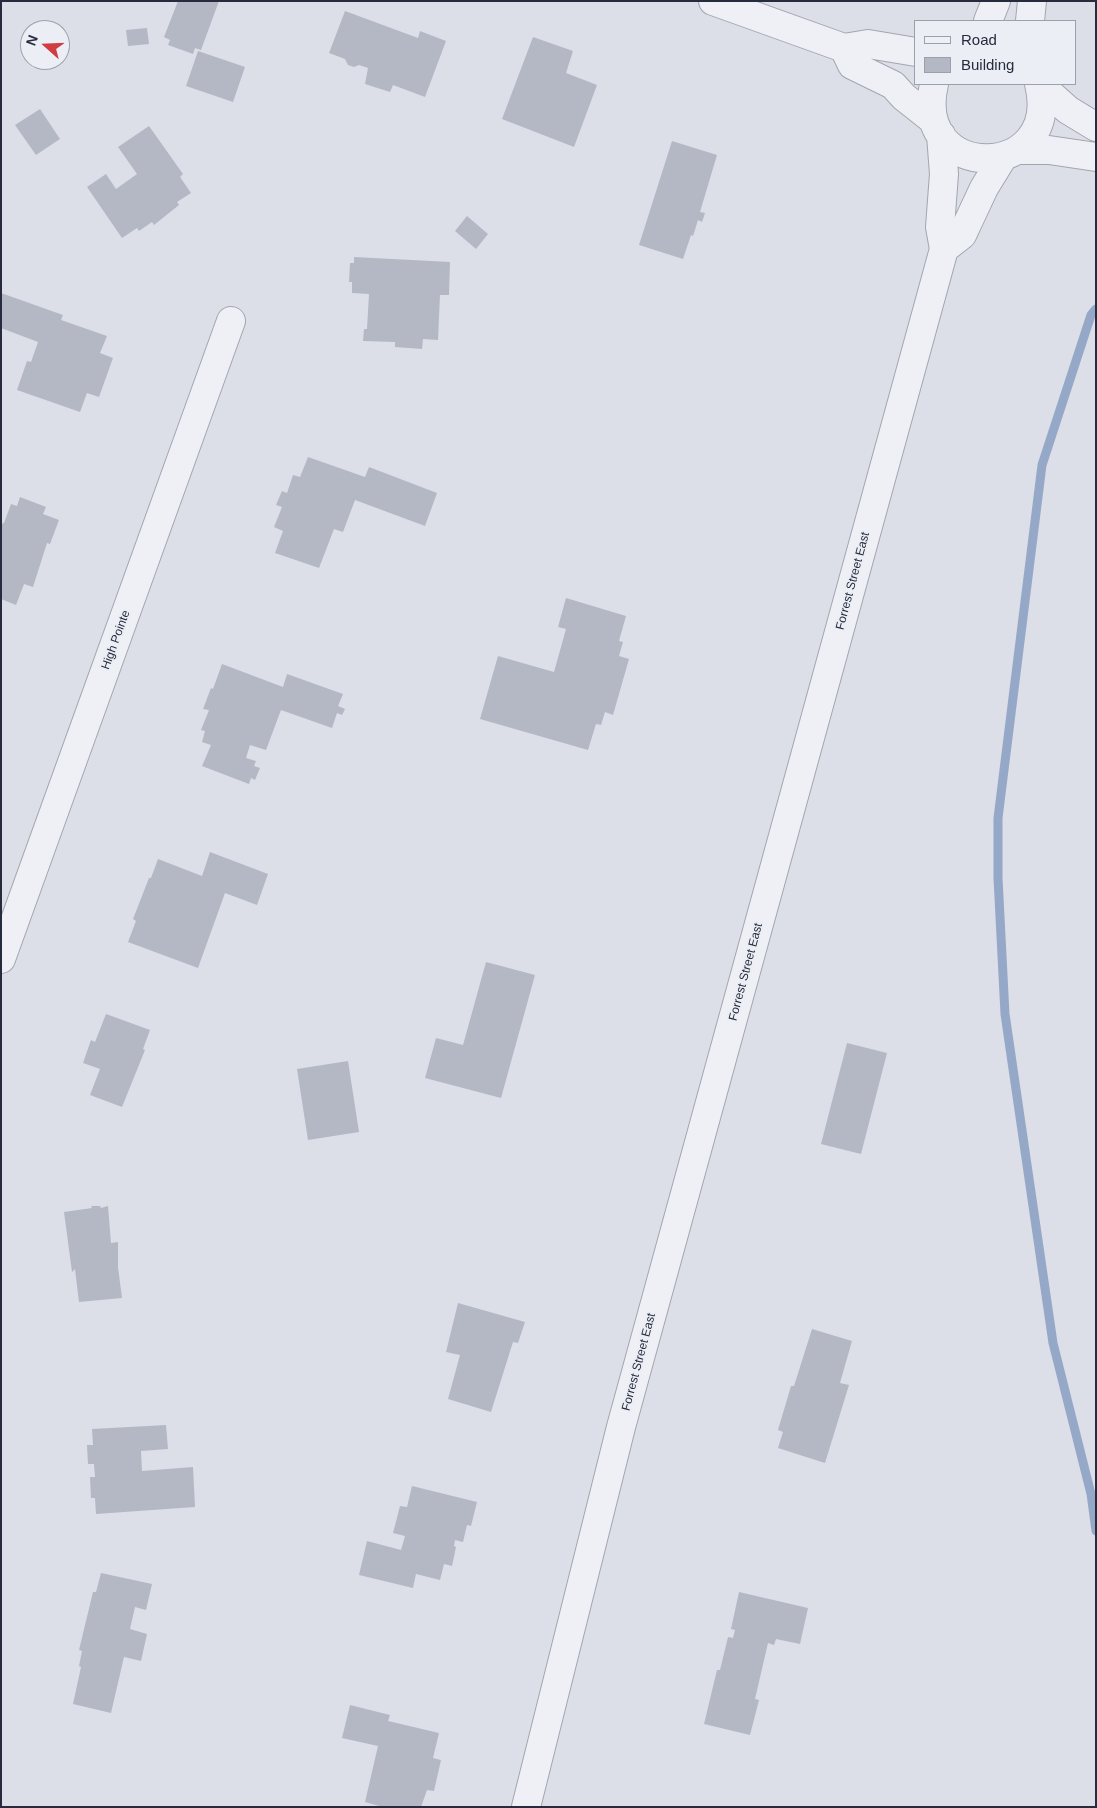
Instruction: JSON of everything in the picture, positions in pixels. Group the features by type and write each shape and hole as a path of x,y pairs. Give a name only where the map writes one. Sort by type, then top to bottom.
{"street":[{"path":"713,1 844,48 868,44 914,52"},
{"path":"988,20 996,1"},
{"path":"1030,20 1032,1"},
{"path":"844,48 852,65 893,85 937,128 954,148 969,157 986,160 1011,153 1049,150 1096,157"},
{"name":"Forrest Street East","path":"526,1807 621,1427 944,249 940,227 944,174 931,102 934,85"},
{"path":"944,249 962,234 984,188 1011,153 1031,137 1040,122 1043,103 1040,85"},
{"path":"1041,85 1068,110 1096,127"},
{"name":"High Pointe","path":"1,959 232,321"}],"building":[{"path":"178,1 219,1 201,50 195,48 193,54 168,45 170,40 164,37"},
{"path":"345,11 418,38 420,31 446,41 425,97 393,85 390,92 365,84 368,68 359,65 354,67 348,65 345,59 329,53"},
{"path":"147,28 149,44 128,46 126,30"},
{"path":"533,37 573,51 566,73 597,85 574,147 502,119"},
{"path":"198,51 245,67 233,102 186,86"},
{"path":"40,109 60,139 36,155 15,125"},
{"path":"149,126 183,174 180,177 191,193 177,202 179,205 154,225 152,222 139,231 137,228 122,238 87,187 106,174 116,189 137,174 118,147"},
{"path":"672,141 717,155 700,212 705,213 702,222 698,220 683,259 639,245"},
{"path":"467,216 488,234 476,249 455,231"},
{"path":"354,257 450,262 449,295 440,295 438,340 423,339 422,349 395,347 395,342 363,341 364,329 367,329 369,294 352,293 352,282 349,282 350,263 354,263"},
{"path":"1,293 63,315 61,320 107,336 100,353 113,358 99,397 87,393 80,412 17,390 27,361 31,362 38,342 1,328"},
{"path":"308,457 365,477 369,467 437,493 425,526 355,500 343,532 334,529 319,568 275,553 283,531 274,527 282,507 276,505 282,491 287,493 293,475 300,477"},
{"path":"20,497 46,507 43,514 59,520 50,544 47,543 33,587 24,584 16,605 1,599 1,526 11,504 17,506"},
{"path":"566,598 626,616 619,641 623,642 619,656 629,659 613,715 605,712 601,725 596,724 588,750 480,719 498,656 554,672 566,629 558,627"},
{"path":"222,664 283,687 287,674 343,694 338,706 345,709 342,715 337,713 332,728 281,710 266,750 250,745 246,758 256,761 254,766 260,768 255,780 251,778 249,784 202,766 211,745 202,742 205,731 201,730 209,710 203,709"},
{"path":"210,852 268,874 257,905 225,893 198,968 128,942 136,921 133,919 158,859 202,876"},
{"path":"486,962 535,975 501,1098 425,1078 436,1038 463,1045"},
{"path":"106,1014 150,1030 143,1049 145,1050 122,1107 90,1095 100,1069 83,1063 91,1040 95,1042"},
{"path":"847,1043 887,1053 861,1154 821,1144"},
{"path":"348,1061 359,1132 308,1140 297,1069"},
{"path":"91,1206 100,1206 101,1208 108,1206 111,1243 118,1242 118,1267 122,1298 79,1302 75,1269 72,1272 64,1212 92,1208"},
{"path":"458,1303 525,1322 518,1343 513,1342 491,1412 448,1399 460,1355 446,1352"},
{"path":"812,1329 852,1341 840,1383 849,1385 825,1463 778,1448 783,1432 778,1430 791,1386 794,1386"},
{"path":"166,1425 168,1449 141,1451 142,1471 193,1467 195,1507 96,1514 95,1498 91,1498 90,1477 95,1477 94,1464 88,1464 87,1445 93,1445 92,1429"},
{"path":"412,1486 477,1502 471,1526 467,1525 463,1542 455,1540 454,1546 456,1547 452,1566 444,1564 440,1580 416,1574 413,1588 359,1575 367,1541 401,1550 405,1536 393,1533 400,1506 407,1507"},
{"path":"101,1573 152,1584 146,1610 135,1607 130,1629 147,1634 141,1661 124,1657 111,1713 73,1704 81,1667 79,1666 82,1651 79,1650 93,1592 96,1592"},
{"path":"739,1592 808,1608 800,1644 776,1639 774,1645 768,1643 755,1699 759,1700 750,1735 704,1724 717,1670 720,1670 728,1637 733,1638 735,1630 731,1629"},
{"path":"350,1705 390,1715 388,1721 439,1733 433,1758 441,1760 434,1791 427,1790 421,1807 383,1807 365,1802 378,1746 342,1738"}],"waterway":[{"path":"1096,309 1091,315 1042,465 998,818 998,878 1005,1014 1053,1343 1091,1494 1096,1531"}]}
